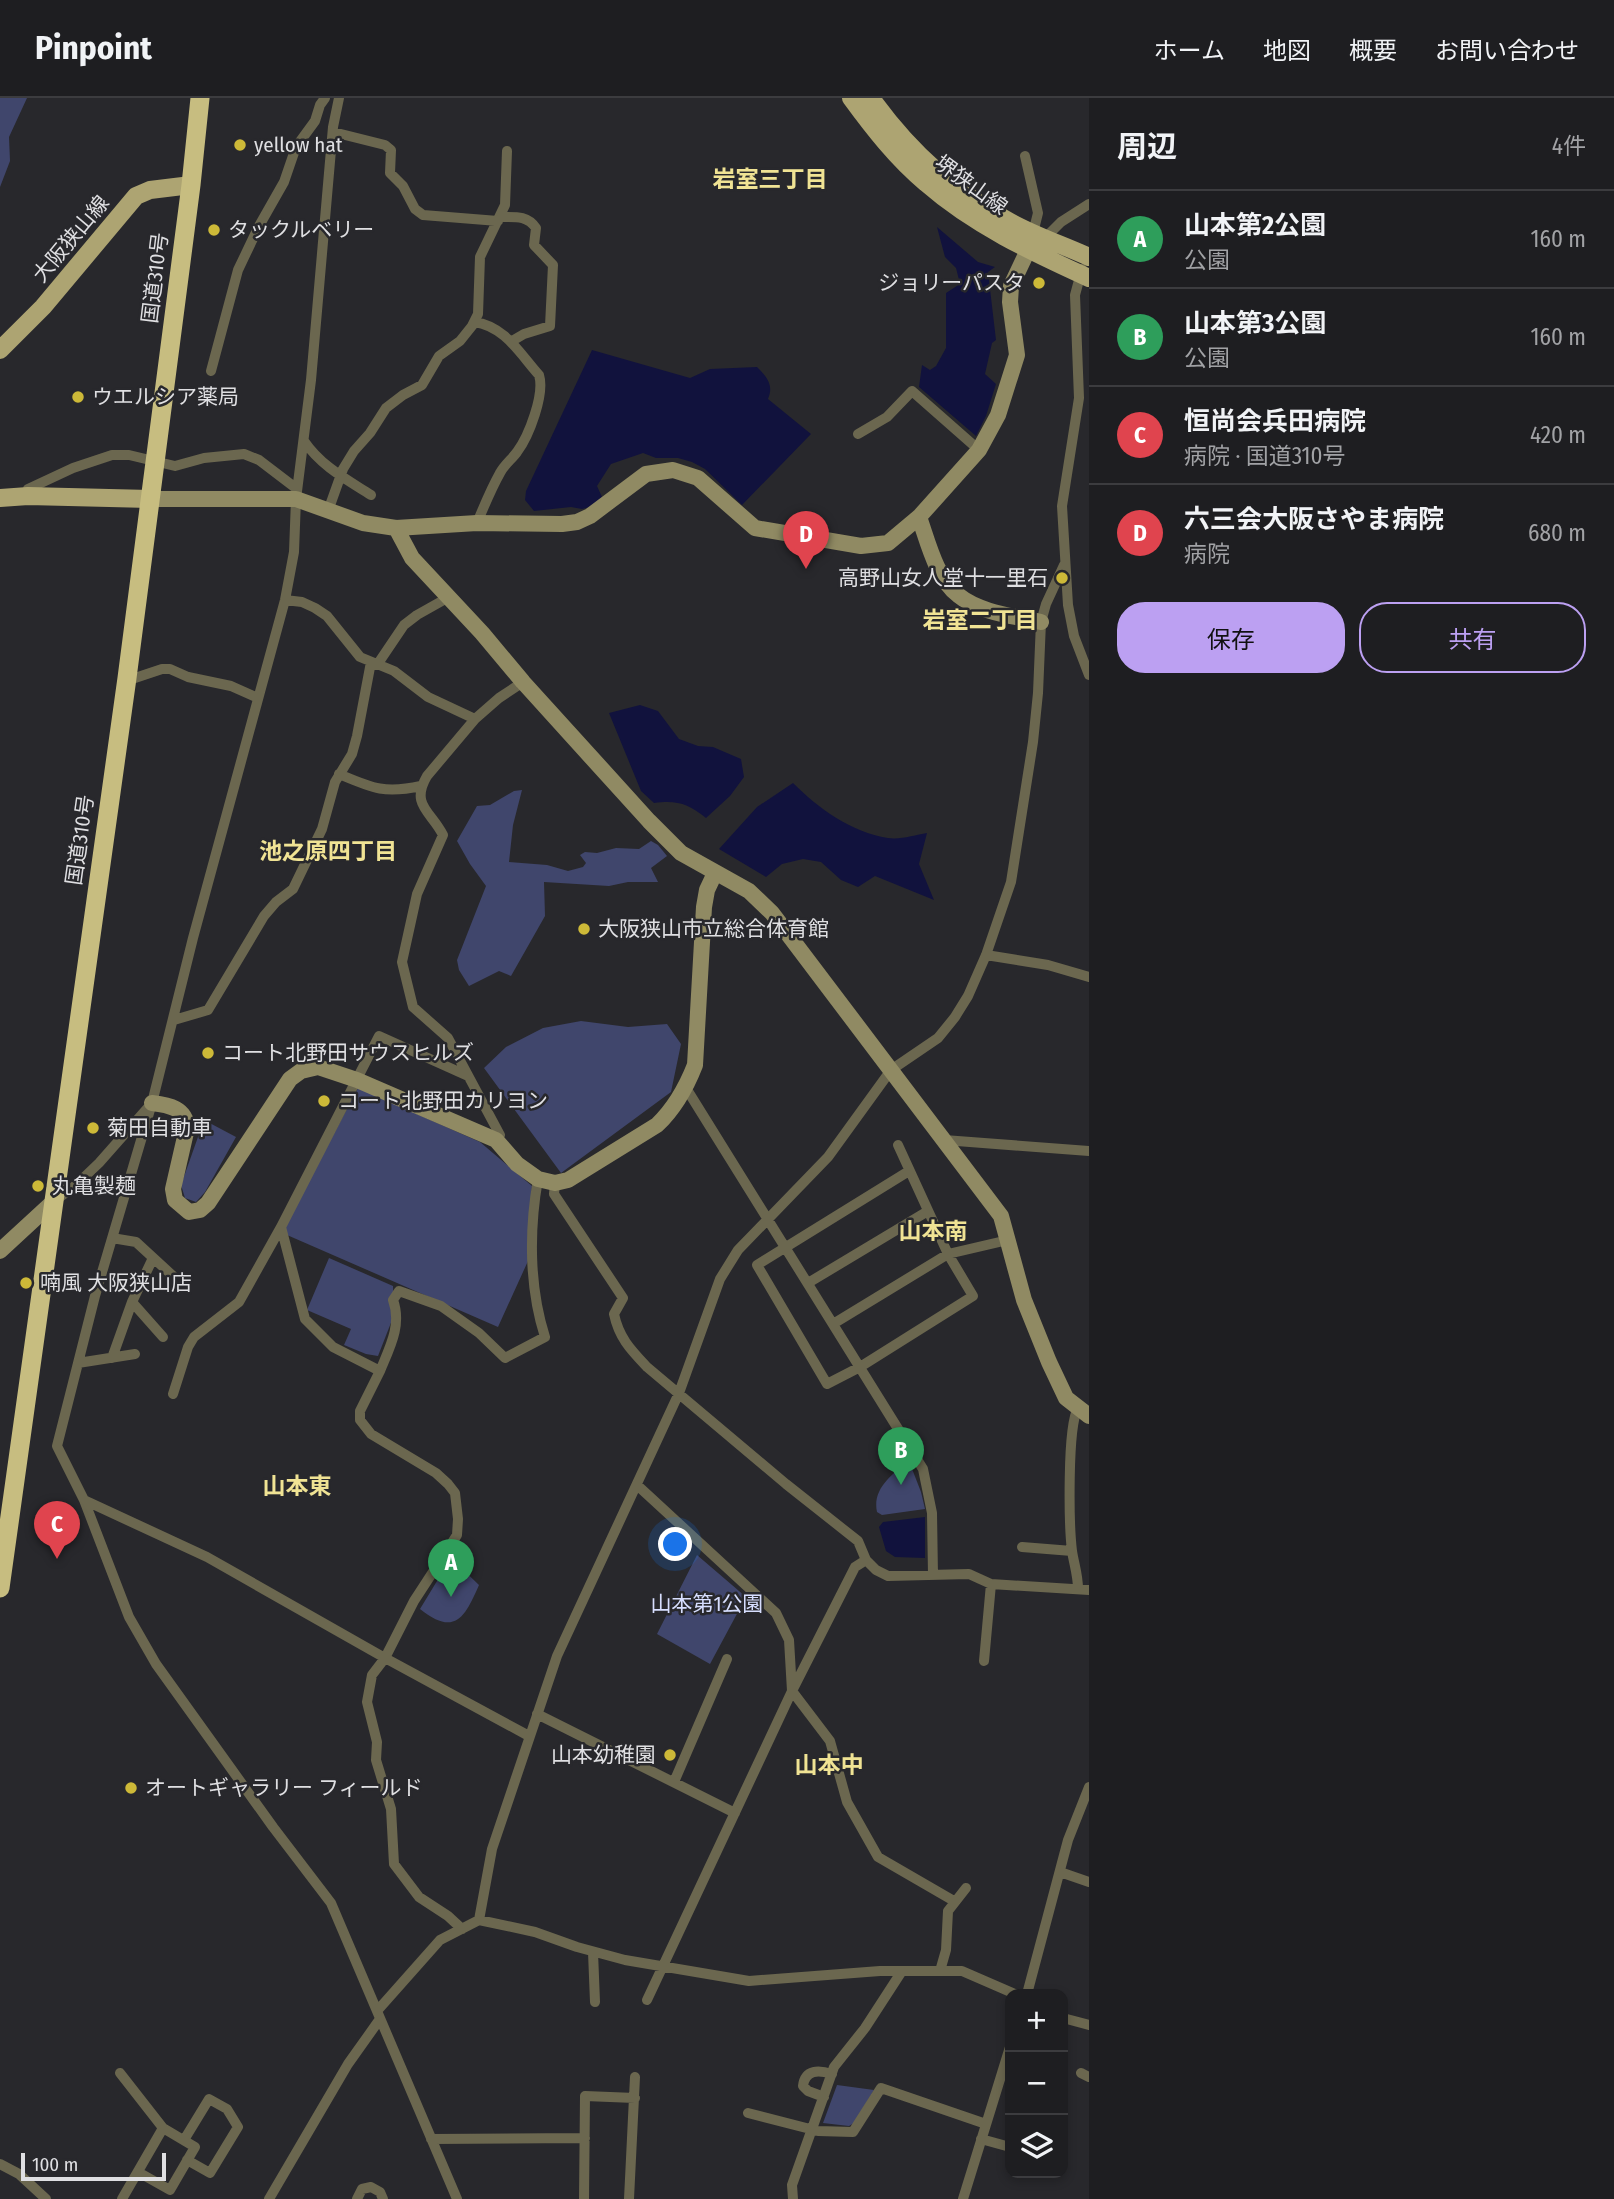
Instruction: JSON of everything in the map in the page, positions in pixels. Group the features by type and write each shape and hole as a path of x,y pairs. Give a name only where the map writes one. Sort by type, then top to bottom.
{"highway":[{"name":"国道310号","path":"0,1588 127,678 200,98"}],"main road":[{"name":"堺狭山線","path":"851,98 879,136 924,183 966,215 1088,257"},
{"name":"堺狭山線","path":"871,98 928,165 1084,276"},
{"name":"大阪狭山線","path":"0,350 43,307 136,196 150,190 191,185"},
{"path":"0,498 28,496 150,499"}],"street":[{"path":"211,370 243,256 284,183 296,147 315,121 325,98"},
{"path":"339,98 333,132 304,441 296,494 294,552 285,600 193,938 152,1102 112,1238 57,1446 84,1500 129,1618 156,1664 331,1903 457,2199"},
{"path":"333,132 386,145 391,150 390,173 403,186 415,209 423,215 523,218 531,222 536,228 534,245 553,265 550,326 523,334 512,341"},
{"path":"328,511 340,475 386,408 422,385 439,356 460,341 478,314 480,257 505,205 507,151"},
{"path":"28,496 28,489 94,460 121,455 155,459 175,466 204,458 244,454 259,460 296,494 328,511 363,523 396,528 477,523 562,524 577,522 590,516 646,474 673,470 698,478 746,521 765,531 861,546 888,543 919,517 979,450 998,415 1017,355 1010,302 1011,286 1036,240 1038,213 1025,156"},
{"path":"1036,240 1089,205"},
{"path":"1088,257 1084,276 1075,295 1079,398 1062,506 1068,605 1074,636 1089,675"},
{"path":"474,322 492,327 512,341 539,375 541,382 540,404 517,452 497,478 477,523"},
{"path":"858,434 887,417 912,391 979,450"},
{"path":"304,441 314,456 371,495"},
{"path":"150,499 296,494"},
{"path":"919,517 941,575 957,595 984,609 1041,622"},
{"path":"396,528 412,558 657,829 681,853 749,891 772,913 1002,1216 1024,1300 1049,1362 1066,1398 1083,1412 1073,1416 1070,1460 1072,1551 1084,1590 991,1584 969,1574 888,1576 876,1570 866,1560 858,1541 786,1484 647,1367 632,1351 618,1331 614,1314 623,1298 554,1194 555,1183"},
{"path":"479,1920 492,1849 557,1656 679,1393 720,1279 738,1250 828,1157 891,1070 937,1038 955,1017 968,996 986,955 1011,882 1038,692 1041,622 1064,565"},
{"path":"174,1020 208,1010 264,916 293,889 321,829 339,774 352,754 374,663 404,625 449,597"},
{"path":"285,600 302,603 327,616 360,657 394,671 428,697 475,719"},
{"path":"127,678 170,669 188,677 231,686 258,698"},
{"path":"496,1140 500,1135 448,1038 413,1007 402,962 416,894 443,835 421,804 421,786 475,719 523,682"},
{"path":"339,774 385,791 421,786"},
{"path":"152,1102 170,1106 181,1112 187,1120 173,1189 175,1200 189,1212 200,1210 208,1203 290,1079 301,1071 318,1067 357,1080 496,1140 517,1164 538,1179 555,1183 568,1180 657,1125 686,1088 695,1065 704,907 707,890 716,873"},
{"path":"986,955 1048,965 1089,977"},
{"path":"173,1394 188,1347 194,1338 239,1302 281,1227 379,1036 468,1076"},
{"path":"686,1088 923,1469 932,1513 933,1575"},
{"path":"0,1251 99,1163 152,1102"},
{"path":"944,1140 1089,1151"},
{"path":"898,1145 948,1254 973,1296 860,1367 827,1384 757,1265 909,1171"},
{"path":"462,1929 449,1916 419,1897 394,1864 391,1809 376,1760 377,1742 367,1702 372,1675 414,1601 457,1535 455,1493 436,1473 371,1434 360,1420 360,1411 396,1331 398,1313 394,1300 400,1291 441,1306 479,1333 505,1358 545,1337 537,1313 532,1245 533,1205 538,1179"},
{"path":"808,1283 928,1211"},
{"path":"281,1227 305,1319 332,1347 380,1371"},
{"path":"112,1238 136,1242 173,1276"},
{"path":"833,1324 948,1254 1008,1240"},
{"path":"113,1358 132,1302 153,1258"},
{"path":"132,1302 163,1337"},
{"path":"78,1363 135,1354"},
{"path":"637,1485 776,1613 789,1640 792,1692 830,1741 847,1802 878,1857 954,1901"},
{"path":"84,1500 207,1557 384,1658 529,1736"},
{"path":"1022,1547 1072,1551"},
{"path":"647,2000 792,1692 855,1567 866,1560"},
{"path":"984,1661 991,1584"},
{"path":"674,1782 727,1659"},
{"path":"537,1714 735,1813"},
{"path":"1028,1989 1068,1840 1089,1787"},
{"path":"1060,1872 1089,1882"},
{"path":"940,1971 947,1941 948,1911 966,1888"},
{"path":"269,2199 378,2015 440,1940 479,1920 535,1932 625,1960 749,1981 902,1971 962,1971 1005,1990"},
{"path":"593,1952 595,2002"},
{"path":"793,2199 792,2185 834,2067 865,2028 902,1971"},
{"path":"1068,2019 1089,2025"},
{"path":"963,2199 1008,2052"},
{"path":"824,2097 808,2091 803,2086 804,2079 817,2070 832,2074"},
{"path":"120,2073 163,2128 195,2147 170,2190 138,2172"},
{"path":"629,2199 635,2077"},
{"path":"748,2113 813,2130 853,2132 881,2088 986,2124"},
{"path":"583,2199 585,2096 635,2098"},
{"path":"184,2140 209,2099 227,2109 239,2127 211,2174 187,2160"},
{"path":"122,2199 163,2128"},
{"path":"431,2139 585,2138"},
{"path":"981,2139 1005,2146"},
{"path":"0,2164 19,2174 46,2199"},
{"path":"357,2199 362,2189 371,2187 380,2192 383,2199"}],"green space":[{"path":"0,98 27,98 9,137 10,161 0,187"},
{"path":"522,790 513,825 509,862 547,865 568,871 583,867 586,863 580,855 585,852 597,853 616,848 639,849 651,841 667,856 651,868 658,882 628,882 609,886 544,882 545,916 511,976 499,971 469,986 459,970 457,960 486,886 457,841 477,806 490,805 514,791"},
{"path":"581,1021 628,1027 667,1024 681,1044 671,1092 561,1173 484,1068 506,1047 543,1028"},
{"path":"358,1088 480,1142 532,1186 528,1261 498,1327 287,1235 285,1226"},
{"path":"204,1120 236,1137 205,1192 196,1202 185,1198 181,1185"},
{"path":"329,1258 393,1286 394,1315 378,1356 344,1345 351,1329 307,1310"},
{"path":"909,1461 925,1509 882,1515 877,1512 876,1504 880,1489"},
{"name":"山本第1公園","path":"697,1555 746,1597 710,1664 657,1634"},
{"path":"451,1558 479,1585 469,1606 457,1620 442,1622 420,1609"},
{"path":"837,2085 874,2090 854,2123 849,2126 823,2123"}],"shaded area":[{"path":"937,227 978,262 995,267 988,272 996,340 992,343 985,374 996,384 986,416 976,436 919,387 922,365 930,370 936,366 946,348 946,293 960,284 956,268 945,257"},
{"path":"592,350 690,378 710,369 757,367 768,382 768,399 811,434 742,505 705,469 692,462 678,458 656,458 643,453 611,464 597,486 602,497 590,507 534,511 525,500 526,491"},
{"path":"640,705 658,711 679,739 698,746 713,747 741,759 744,777 730,796 706,818 682,804 654,803 641,791 609,713"},
{"path":"793,783 836,818 861,831 893,838 927,833 919,864 934,900 875,876 858,887 841,880 821,862 803,859 782,864 766,877 719,849 757,807"},
{"path":"925,1517 925,1558 895,1557 886,1551 879,1527 883,1522"}],"place":[{"name":"yellow hat","path":"240,145"},
{"name":"タックルベリー","path":"214,230"},
{"name":"ジョリーパスタ","path":"1039,283"},
{"name":"ウエルシア薬局","path":"78,397"},
{"name":"六三会大阪さやま病院","path":"806,569"},
{"name":"高野山女人堂十一里石","path":"1062,578"},
{"name":"大阪狭山市立総合体育館","path":"584,929"},
{"name":"コート北野田サウスヒルズ","path":"208,1053"},
{"name":"コート北野田カリヨン","path":"324,1101"},
{"name":"菊田自動車","path":"93,1128"},
{"name":"丸亀製麺","path":"38,1186"},
{"name":"喃風 大阪狭山店","path":"26,1283"},
{"name":"山本第3公園","path":"901,1485"},
{"name":"恒尚会兵田病院","path":"57,1559"},
{"name":"山本第2公園","path":"451,1597"},
{"name":"山本幼稚園","path":"670,1755"},
{"name":"オートギャラリー フィールド","path":"131,1788"}],"district":[{"name":"岩室三丁目","path":"770,179"},
{"name":"岩室二丁目","path":"980,620"},
{"name":"池之原四丁目","path":"328,851"},
{"name":"山本南","path":"933,1231"},
{"name":"山本東","path":"297,1486"},
{"name":"山本中","path":"829,1765"}]}
